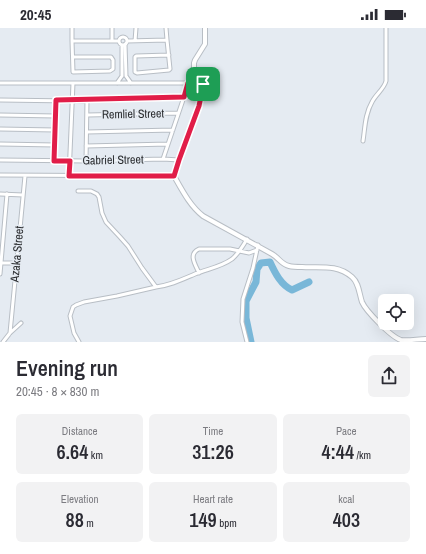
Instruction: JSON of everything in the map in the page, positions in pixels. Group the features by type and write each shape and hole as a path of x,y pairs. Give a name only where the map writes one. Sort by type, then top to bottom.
{"street":[{"path":"72,28 73,72 113,70 113,60 111,57 73,57"},
{"path":"112,28 112,41"},
{"path":"135,41 136,28"},
{"path":"166,28 169,55 170,69 168,71 137,73 135,71 136,56 169,55"},
{"path":"204,28 205,44 194,63 194,70 203,84 199,106 174,176 194,208 203,216 247,239 257,247 272,254 278,258 280,262 288,266 333,268 341,270 355,280 366,309 392,335 405,340 426,339"},
{"path":"363,142 368,110 375,96 385,85 386,81 386,28"},
{"path":"117,83 124,76 126,39 124,37 120,38 119,41"},
{"path":"72,41 119,41 120,43 125,43 135,41 167,40"},
{"path":"124,76 131,83"},
{"path":"0,83 203,84"},
{"path":"69,176 73,83"},
{"path":"164,159 188,83"},
{"path":"0,100 72,101 184,97"},
{"path":"54,161 56,100"},
{"path":"86,161 88,116 87,100"},
{"name":"Remliel Street","path":"88,116 178,113"},
{"path":"0,115 56,116"},
{"path":"0,130 55,130"},
{"path":"87,132 173,130"},
{"path":"0,144 55,145"},
{"path":"86,146 168,144"},
{"name":"Gabriel Street","path":"0,160 179,160"},
{"path":"0,175 174,176"},
{"name":"Azaka Street","path":"10,333 25,176"},
{"path":"78,191 91,191 97,194 106,222 128,246 156,287"},
{"path":"0,194 23,195"},
{"path":"0,274 7,194"},
{"path":"79,342 74,333 70,316 73,307 76,305 84,302 176,283 228,261 235,256 247,239"},
{"path":"199,273 194,263 193,255 195,251 199,249 230,249 250,253 257,247"},
{"path":"247,342 242,322 243,299 253,268 257,247"},
{"path":"1,263 16,263"},
{"path":"3,342 21,323"}],"waterway":[{"path":"251,342 246,318 246,301 256,282 257,269 261,263 270,262 282,282 292,290 309,282"}],"route":[{"path":"188,83 203,84 199,106 174,176 69,176 70,161 54,161 56,100 72,101 184,97 188,83"}]}
